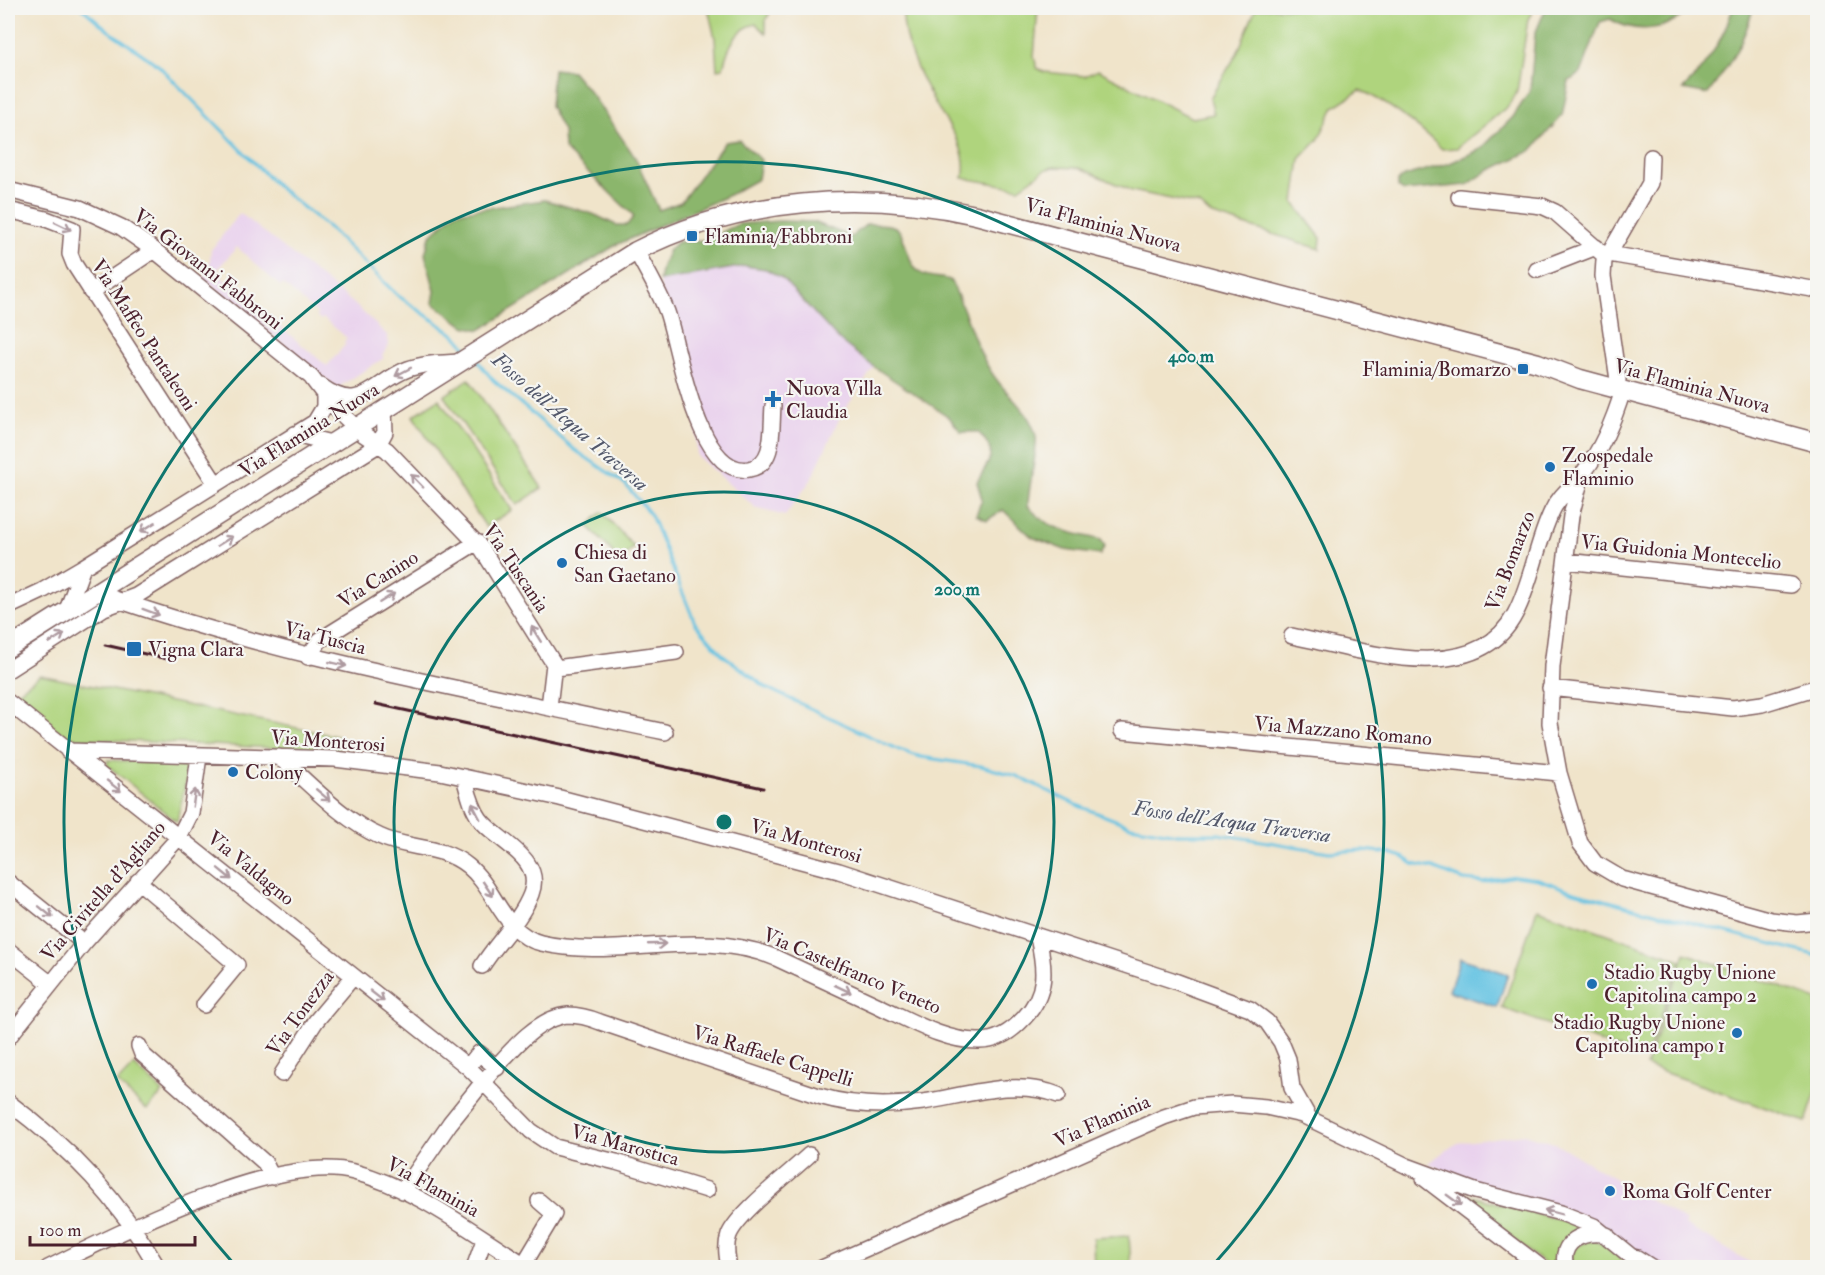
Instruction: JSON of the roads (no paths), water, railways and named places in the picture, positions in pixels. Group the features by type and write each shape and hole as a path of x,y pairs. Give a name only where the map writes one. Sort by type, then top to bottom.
{"main road":[{"name":"Via Flaminia Nuova","path":"8,648 636,251 706,222 765,208 841,200 913,203 976,215 1556,368 1573,369 1818,443"},
{"name":"Via Flaminia Nuova","path":"1620,385 1818,433"}],"street":[{"path":"1603,252 1650,183 1651,157"},
{"name":"Via Giovanni Fabbroni","path":"8,190 56,201 102,217 154,250 310,377 324,396 356,428"},
{"path":"1459,197 1542,207 1555,212 1603,252"},
{"name":"Via Maffeo Pantaleoni","path":"8,210 46,219 72,229 71,257 91,292 216,484"},
{"path":"91,292 154,250"},
{"path":"636,251 667,312 700,428 718,457 740,469 751,469 761,463 769,449 773,406"},
{"path":"1537,270 1603,252 1818,290"},
{"name":"Via Bomarzo","path":"1292,636 1435,660 1466,655 1489,645 1505,631 1516,613 1554,506 1582,474 1609,432 1620,385 1603,276 1603,252"},
{"path":"310,377 336,395 354,398 372,391 407,369 459,362"},
{"name":"Via Flaminia Nuova","path":"8,607 42,591 83,567 318,420 324,407 324,396"},
{"path":"8,670 104,608 136,596 378,445 385,432 384,409"},
{"name":"Via Tuscania","path":"356,428 387,450 477,542 556,668"},
{"path":"295,434 331,443"},
{"name":"Via Bomarzo","path":"1582,474 1572,509 1550,688 1550,723 1559,773 1580,843 1590,859 1606,872 1627,880 1770,920 1797,923 1818,921"},
{"name":"Via Canino","path":"308,657 320,640 477,542"},
{"name":"Via Guidonia Montecelio","path":"1566,561 1791,585"},
{"path":"67,610 83,567"},
{"name":"Via Tuscia","path":"95,592 158,615 308,657 664,732"},
{"path":"549,707 556,668 676,652"},
{"path":"1550,688 1733,708 1762,704 1818,687"},
{"name":"Via Valdagno","path":"8,702 468,1067"},
{"name":"Via Mazzano Romano","path":"1122,731 1559,773"},
{"name":"Via Monterosi","path":"68,750 356,761 464,777 580,803 839,871 1221,997 1255,1012 1272,1027 1281,1042 1288,1059 1292,1088 1308,1118"},
{"name":"Via Civitella d'Agliano","path":"8,1038 13,1020 51,984 84,943 179,837 191,813 199,756"},
{"name":"Via Castelfranco Veneto","path":"279,757 371,833 395,842 435,849 465,864 486,885 511,925 530,940 549,945 590,947 695,944 751,950 776,958 929,1028 961,1039 979,1041 992,1039 1009,1031 1036,1003 1042,992 1044,973 1038,937"},
{"path":"464,777 478,817 490,830 518,852 531,875 530,896 482,966"},
{"path":"138,881 237,965 204,1005"},
{"path":"8,882 84,943"},
{"path":"8,950 51,984"},
{"name":"Via Tonezza","path":"282,1074 316,1021 352,977"},
{"name":"Via Raffaele Cappelli","path":"483,1082 541,1025 558,1017 572,1015 600,1022 808,1093 846,1103 905,1104 1024,1086 1058,1095"},
{"path":"139,1046 142,1054 265,1163 272,1177"},
{"path":"468,1067 479,1053 497,1068"},
{"name":"Via Marostica","path":"468,1067 531,1131 555,1147 623,1164 707,1190"},
{"path":"403,1191 450,1123 483,1082"},
{"path":"8,1102 69,1151 132,1226 158,1268"},
{"name":"Via Flaminia","path":"822,1268 1182,1110 1209,1105 1240,1104 1276,1109 1308,1118 1407,1166 1475,1191 1570,1217 1594,1226 1644,1265"},
{"path":"729,1268 726,1249 731,1231 741,1218 809,1155"},
{"name":"Via Flaminia","path":"1407,1166 1542,1268"},
{"name":"Via Flaminia","path":"48,1268 132,1226 197,1201 300,1170 340,1169 366,1176 403,1191 527,1266"},
{"path":"527,1266 555,1214 539,1201"},
{"path":"1566,1268 1564,1252 1572,1241 1586,1234 1607,1235"},
{"path":"474,1268 484,1240"}],"water":[{"path":"1460,958 1508,974 1497,1007 1449,991"}],"waterway":[{"name":"Fosso dell'Acqua Traversa","path":"82,8 109,31 158,65 277,186 330,229 397,295 456,336 468,350"},
{"name":"Fosso dell'Acqua Traversa","path":"476,359 493,380 575,450 625,484 651,515 695,623 722,654 767,688 899,750 921,757 981,766 1017,776 1079,806 1131,826 1177,834 1219,834 1329,852 1364,850 1390,853 1403,857 1413,864 1433,868 1464,880 1482,882 1515,876 1538,879 1574,892 1818,956"}],"railway":[{"path":"105,645 172,660"},
{"path":"376,704 763,788"}],"place":[{"name":"Flaminia/Fabbroni","path":"692,236"},
{"name":"Flaminia/Bomarzo","path":"1523,369"},
{"name":"Nuova Villa Claudia","path":"773,399"},
{"name":"Zoospedale Flaminio","path":"1550,467"},
{"name":"Chiesa di San Gaetano","path":"562,563"},
{"name":"Vigna Clara","path":"134,649"},
{"name":"Colony","path":"233,772"},
{"name":"Stadio Rugby Unione Capitolina campo 2","path":"1592,984"},
{"name":"Stadio Rugby Unione Capitolina campo 1","path":"1737,1033"},
{"name":"Roma Golf Center","path":"1610,1191"}]}
